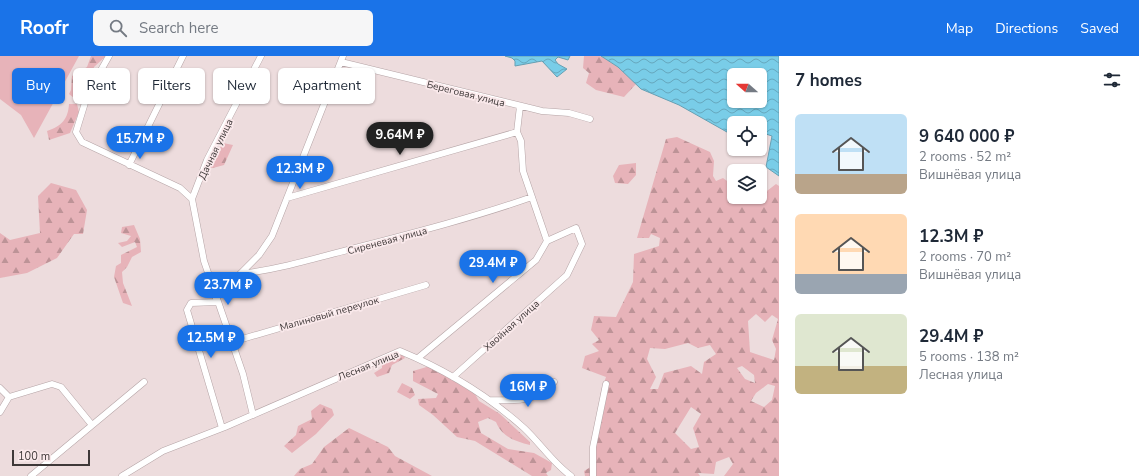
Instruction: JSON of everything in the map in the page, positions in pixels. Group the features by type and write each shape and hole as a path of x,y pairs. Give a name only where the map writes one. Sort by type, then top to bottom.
{"street":[{"path":"109,56 88,93 76,132 82,142 180,188 192,199 204,261 244,374 253,415"},
{"path":"129,164 183,56"},
{"name":"Дачная улица","path":"192,199 207,160 261,56"},
{"path":"222,428 187,310 191,303 217,300 259,255 272,236 342,59"},
{"name":"Береговая улица","path":"342,59 520,106 542,111 569,113 590,119"},
{"path":"418,358 536,260 547,241 523,171 521,141 517,132 520,106"},
{"path":"287,198 517,132"},
{"name":"Сиреневая улица","path":"240,274 269,270 385,241 488,213 532,197"},
{"name":"Хвойная улица","path":"453,377 567,274 582,244 576,228 547,241"},
{"name":"Малиновый переулок","path":"232,342 426,285"},
{"name":"Лесная улица","path":"122,476 170,448 253,415 400,351 418,358 476,389 524,429 571,476"},
{"path":"31,476 144,382"},
{"path":"488,400 524,400 544,393 554,382"},
{"path":"0,412 9,397 52,384 61,387 92,425"},
{"path":"593,476 593,447 606,384"},
{"path":"0,388 9,397"}],"green space":[{"path":"0,56 79,56 65,82 65,68 12,68 12,104 53,104 34,138 21,115 0,99"},
{"path":"91,56 106,56 94,68 85,68"},
{"path":"584,56 601,56 618,67 636,84 624,97 596,90 586,83 589,73 583,68"},
{"path":"72,76 73,97 69,94 71,90"},
{"path":"69,104 77,104 79,112 70,133 49,140 47,131 57,127 66,118"},
{"path":"677,137 710,152 714,161 713,176 716,181 723,178 727,181 727,204 767,204 767,191 776,184 779,186 779,476 724,476 733,464 729,457 716,462 714,474 698,473 700,476 585,476 584,471 594,465 601,391 606,377 582,368 585,356 599,351 592,344 599,340 591,330 594,316 616,317 633,282 634,254 659,246 660,238 651,234 649,238 637,238 666,139","holes":["756,314 765,322 772,315 778,319 772,340 776,349 774,360 750,352 748,321","688,343 698,348 710,345 716,354 704,362 702,374 691,366 664,373 658,389 650,389 656,377 647,359 650,348 665,349","742,366 754,375 755,383 745,379 737,368","768,384 775,386 772,400 764,407 751,401 756,393","691,407 701,414 693,428 699,447 691,449 675,433"]},
{"path":"223,143 233,145 224,165 213,168 208,167 215,150 220,148"},
{"path":"636,163 636,175 628,184 615,183 613,176 619,165"},
{"path":"51,183 76,190 87,210 83,234 74,234 57,258 27,273 0,278 0,233 10,240 40,233 38,196"},
{"path":"134,225 140,239 141,252 132,257 127,267 122,272 123,283 132,306 123,303 114,277 116,266 121,263 121,255 137,247 135,242 122,247 118,243 127,241 131,236 121,233 122,227"},
{"path":"401,353 405,358 392,365 389,373 377,377 374,373 382,368 382,362"},
{"path":"430,366 475,394 479,401 500,414 530,442 530,445 519,442 505,435 496,422 488,418 478,422 481,433 508,449 534,453 552,463 551,470 546,473 548,476 532,476 475,441 457,437 433,415 419,405 418,399 436,398 438,394 413,381 413,371"},
{"path":"402,383 412,388 415,395 410,399 397,392"},
{"path":"320,404 332,409 334,415 316,434 292,453 284,446 296,435 298,426 312,419 311,411"},
{"path":"349,428 388,447 395,456 432,476 294,476 300,469 312,464 324,447"}],"water":[{"path":"505,56 570,56 568,60 558,57 555,60 558,64 567,69 557,77 542,61 515,66 515,61 512,58"},
{"path":"601,56 779,56 779,176 767,168 772,136 767,134 767,116 727,116 727,132 679,105 641,89 618,67"}]}
